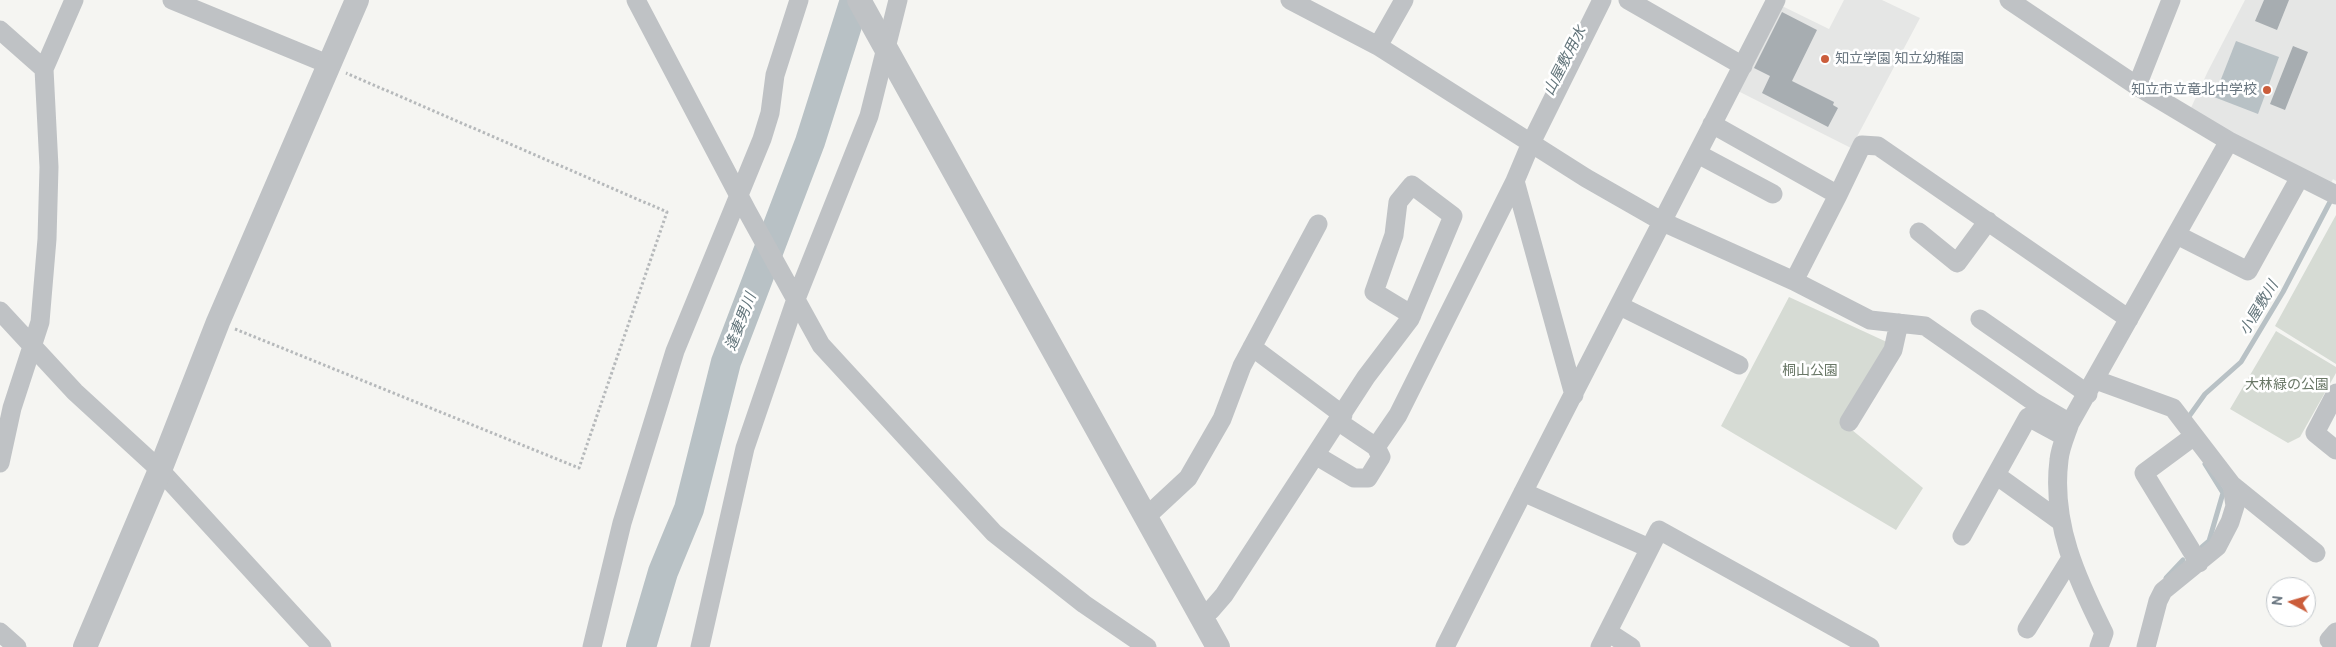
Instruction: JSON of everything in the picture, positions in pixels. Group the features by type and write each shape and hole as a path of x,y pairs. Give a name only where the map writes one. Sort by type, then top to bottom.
{"street":[{"path":"0,463 12,408 31,344 40,322 47,239 50,167 44,70 74,0"},
{"path":"172,0 330,66"},
{"path":"85,647 160,470 218,322 357,0"},
{"path":"636,0 747,211 821,345 994,533 1084,604 1147,647"},
{"path":"592,647 622,523 675,351 762,139 770,113 775,75 799,0"},
{"path":"859,0 1218,647"},
{"path":"700,647 745,448 794,296 869,116 883,42 898,0"},
{"path":"1378,46 1404,0"},
{"path":"1376,447 1398,415 1515,181 1531,143 1602,0"},
{"path":"1628,0 1742,66"},
{"path":"1446,647 1523,492 1776,0"},
{"path":"2009,0 2034,7 2137,86 2229,141 2336,195"},
{"path":"2137,86 2171,0"},
{"path":"1302,3 1378,46 1586,178 1663,222 1794,281 1870,320 1925,326 2034,402 2067,430"},
{"path":"0,30 44,70"},
{"path":"1712,124 1838,195"},
{"path":"2099,647 2104,633 2083,590 2060,521 2058,505 2059,460 2067,430 2229,141"},
{"path":"1794,281 1862,146 1871,144 1878,146 2129,319"},
{"path":"1698,154 1773,194"},
{"path":"2177,235 2248,271 2300,177"},
{"path":"1515,181 1574,395"},
{"path":"1200,614 1211,610 1224,595 1317,456 1366,377 1412,315 1453,216 1412,185 1398,202 1394,235 1374,292 1412,315"},
{"path":"1919,232 1957,263 1988,221"},
{"path":"1146,518 1188,478 1222,419 1242,366 1318,224"},
{"path":"1620,306 1739,365"},
{"path":"0,311 75,392 160,470 322,647"},
{"path":"1980,319 2092,387 2173,408 2232,485 2316,553"},
{"path":"1849,422 1893,350 1899,324"},
{"path":"1252,347 1376,447 1381,457 1368,478 1354,478 1317,456"},
{"path":"2336,393 2314,433 2336,450"},
{"path":"1962,536 2028,417 2067,430"},
{"path":"2194,436 2144,473 2199,563"},
{"path":"1996,475 2060,521"},
{"path":"2146,647 2158,601 2163,591 2217,547 2230,522 2235,506 2232,485"},
{"path":"1523,492 1649,548"},
{"path":"1631,647 1604,640 1659,530 1860,645"},
{"path":"2027,629 2071,558"},
{"path":"0,632 16,647"},
{"path":"2336,632 2329,640 2336,645"}],"path":[{"path":"218,322 579,468 667,212 330,66"}],"shaded area":[{"name":"知立学園 知立幼稚園","path":"1844,0 1882,0 1920,18 1851,148 1736,90 1780,5 1829,29"},
{"name":"知立市立竜北中学校","path":"2245,0 2336,0 2336,181 2333,179 2330,185 2190,110"},
{"path":"2236,41 2279,57 2258,114 2214,97"}],"green space":[{"path":"2336,215 2336,364 2275,326"},
{"name":"桐山公園","path":"1789,297 1889,343 1841,421 1923,488 1896,530 1721,426"},
{"name":"大林緑の公園","path":"2276,331 2336,367 2336,373 2300,437 2288,443 2230,409"}],"building":[{"path":"2264,0 2289,0 2277,30 2255,21"},
{"path":"1782,12 1817,30 1792,81 1834,102 1833,105 1838,108 1828,127 1762,93 1770,76 1754,68"},
{"path":"2293,46 2308,52 2285,110 2270,104"}],"waterway":[{"name":"逢妻男川","path":"641,647 663,572 689,509 726,362 810,142 855,0"},
{"name":"小屋敷川","path":"2190,415 2205,394 2241,362 2283,292 2331,200"},
{"name":"小屋敷川","path":"2202,547 2209,541 2223,493 2205,464"},
{"name":"小屋敷川","path":"2166,578 2183,560"}],"place":[{"name":"知立学園 知立幼稚園","path":"1825,59"},
{"name":"知立市立竜北中学校","path":"2267,90"}],"water label":[{"name":"山屋敷用水","path":"1565,61"}]}
